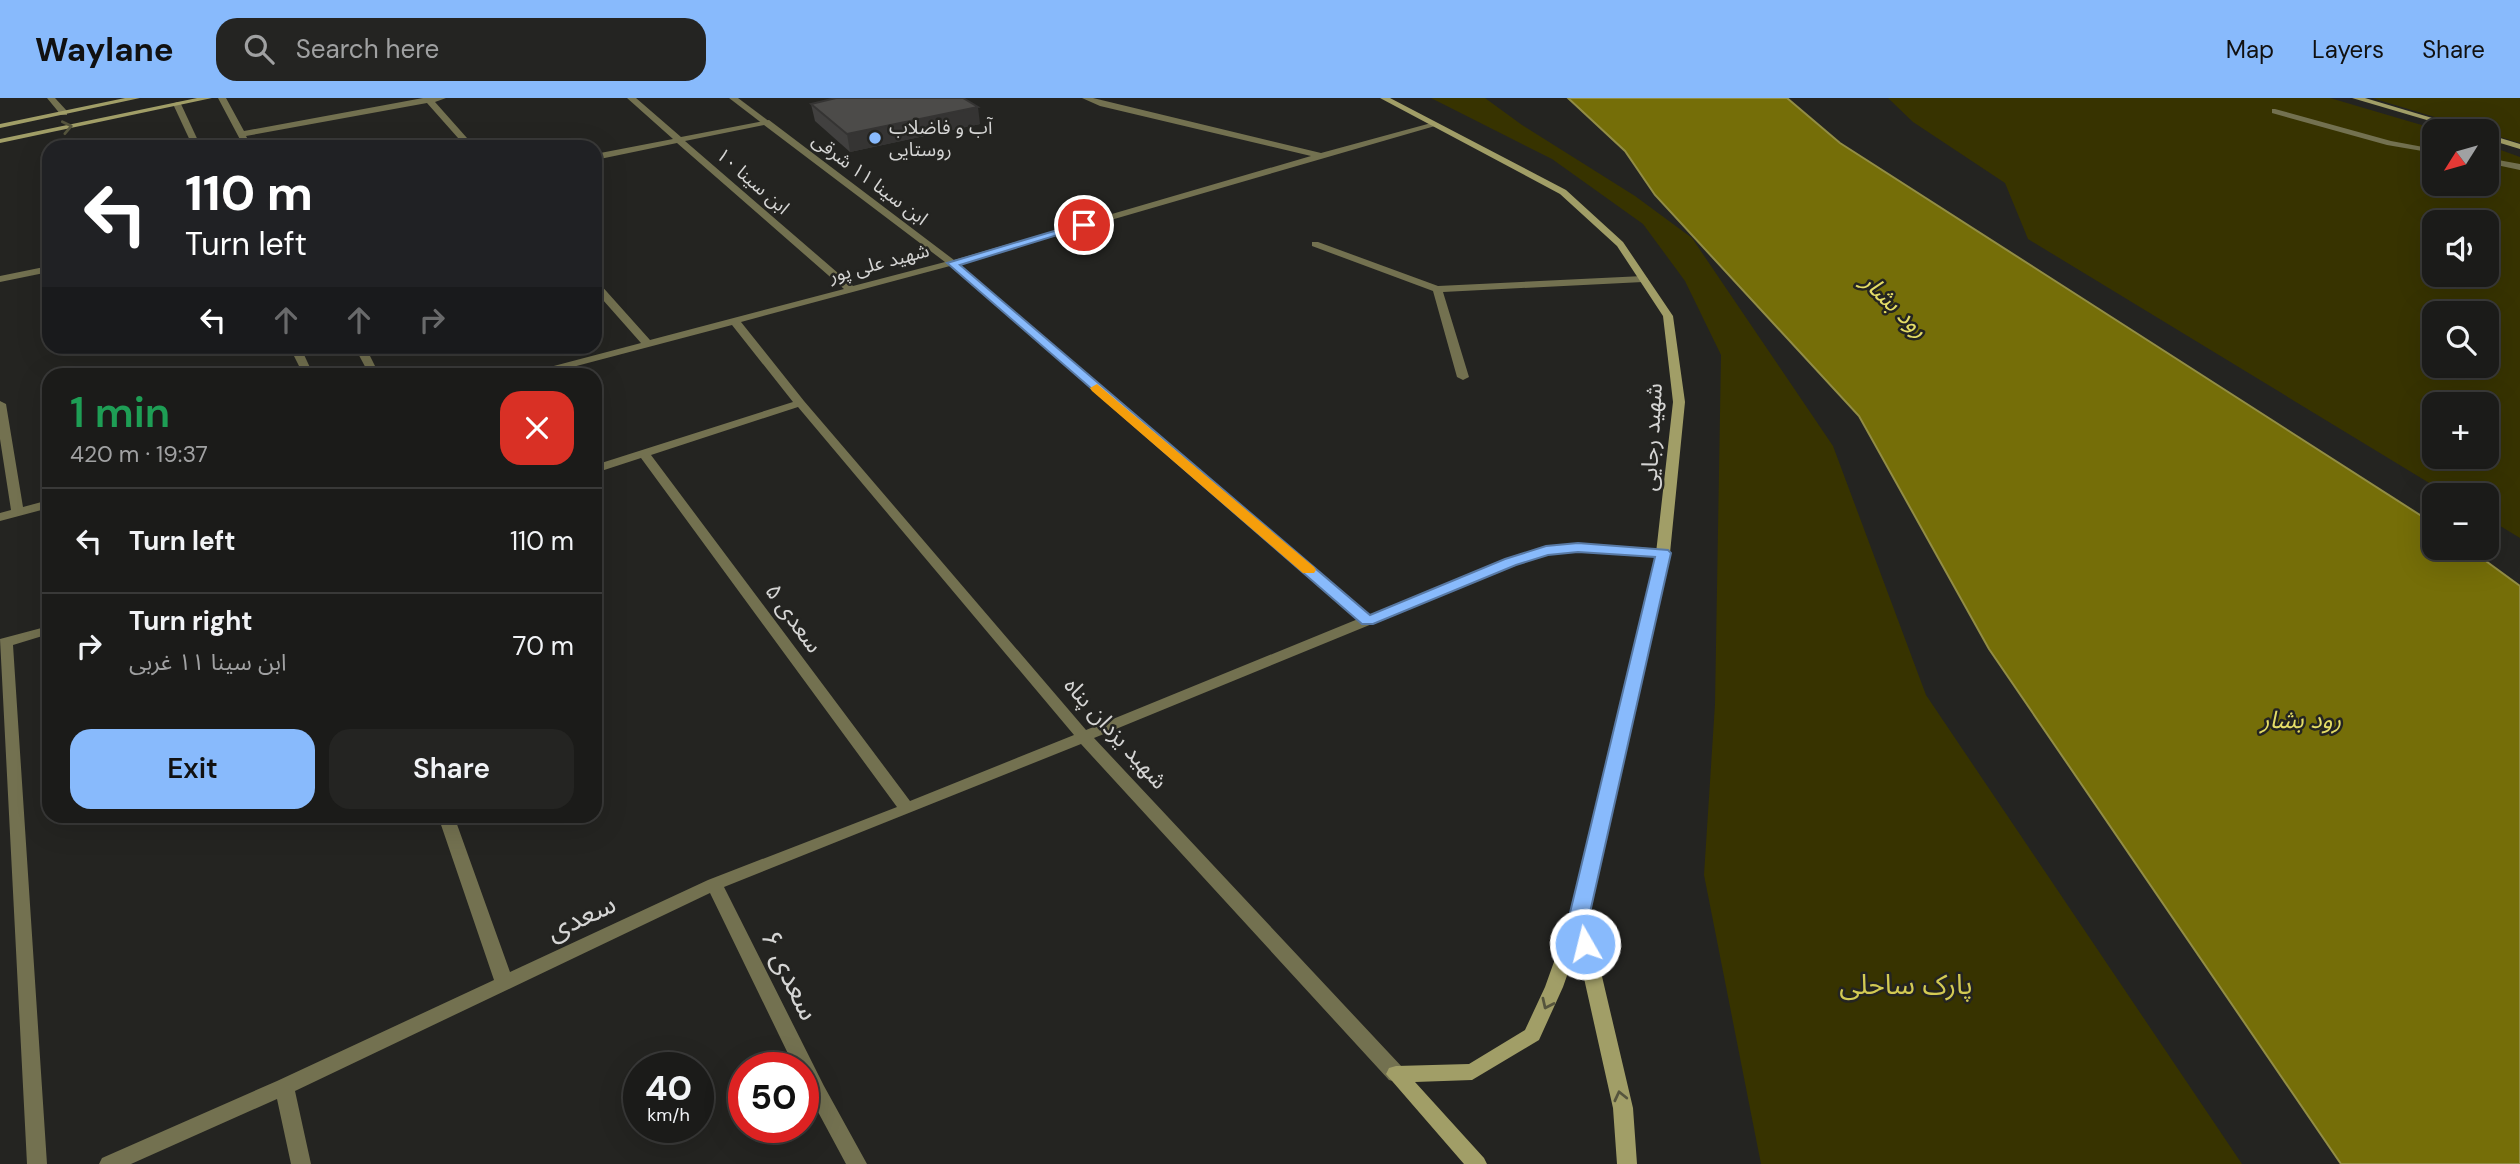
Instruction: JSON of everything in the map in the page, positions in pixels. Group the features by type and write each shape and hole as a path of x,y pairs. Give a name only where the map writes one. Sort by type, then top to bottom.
{"main road":[{"path":"0,126 136,98"},
{"path":"0,141 208,98"},
{"name":"شهید رجایی","path":"1384,98 1563,192 1620,244 1668,316 1679,402 1663,553 1579,917 1554,987 1532,1035 1472,1072 1396,1074"},
{"path":"2356,98 2430,119"},
{"path":"2499,140 2520,147"},
{"path":"1579,917 1623,1108 1627,1164"},
{"name":"شهید یزدان پناه","path":"1396,1074 1477,1164"}],"street":[{"path":"51,98 64,113"},
{"path":"222,98 244,140"},
{"path":"241,134 442,98"},
{"name":"ابن سینا ۱۰","path":"631,98 851,290"},
{"name":"ابن سینا ۱۱ شرقی","path":"733,98 952,263 1368,621"},
{"path":"1086,98 1322,156"},
{"path":"1098,103 1107,98"},
{"path":"428,99 465,140"},
{"path":"177,104 194,140"},
{"path":"2275,111 2390,143 2422,149"},
{"path":"602,156 766,122"},
{"name":"شهید علی پور","path":"558,368 952,263 1432,124"},
{"path":"2499,163 2520,167"},
{"path":"1315,244 1437,289 1643,279"},
{"path":"0,279 42,270"},
{"path":"1437,289 1463,377"},
{"path":"602,293 648,344"},
{"name":"شهید یزدان پناه","path":"735,321 800,403 1084,737 1396,1074"},
{"path":"602,468 800,403"},
{"path":"0,404 18,512"},
{"name":"سعدی ۵","path":"645,454 907,809"},
{"path":"0,517 42,506"},
{"name":"سعدی","path":"109,1164 284,1087 714,884 907,809 1511,562 1546,551 1578,547 1663,553"},
{"path":"37,1164 3,643 42,632"},
{"path":"448,823 504,982"},
{"name":"سعدی ۶","path":"714,884 817,1092 858,1164"},
{"path":"284,1087 301,1164"}],"green space":[{"name":"پارک ساحلی","path":"1431,98 1485,98 1522,125 1635,196 1692,238 1833,446 1926,695 2242,1164 1761,1164 1704,875 1715,704 1721,355 1685,281 1643,224 1552,159"},
{"path":"1888,98 2330,98 2422,125 2422,196 2499,196 2499,149 2520,157 2520,538 2499,525 2499,483 2429,483 2028,239 2005,183 1913,122"},
{"path":"2372,98 2520,98 2520,143 2499,137 2499,119 2441,119"}],"water":[{"name":"رود بشار","path":"1568,98 1787,98 1840,143 2422,516 2422,560 2484,560 2520,586 2520,1164 2341,1164 1989,649 1859,416 1655,195 1625,151"}],"building":[{"path":"836,98 963,98 978,107 847,134 811,104"}],"slow traffic":[{"path":"1097,388 1308,570"}],"place":[{"name":"آب و فاضلاب روستایی","path":"875,138"}],"route":[{"path":"1084,225 952,263 1368,621 1511,562 1546,551 1578,547 1663,553 1579,917 1585,944"}]}
